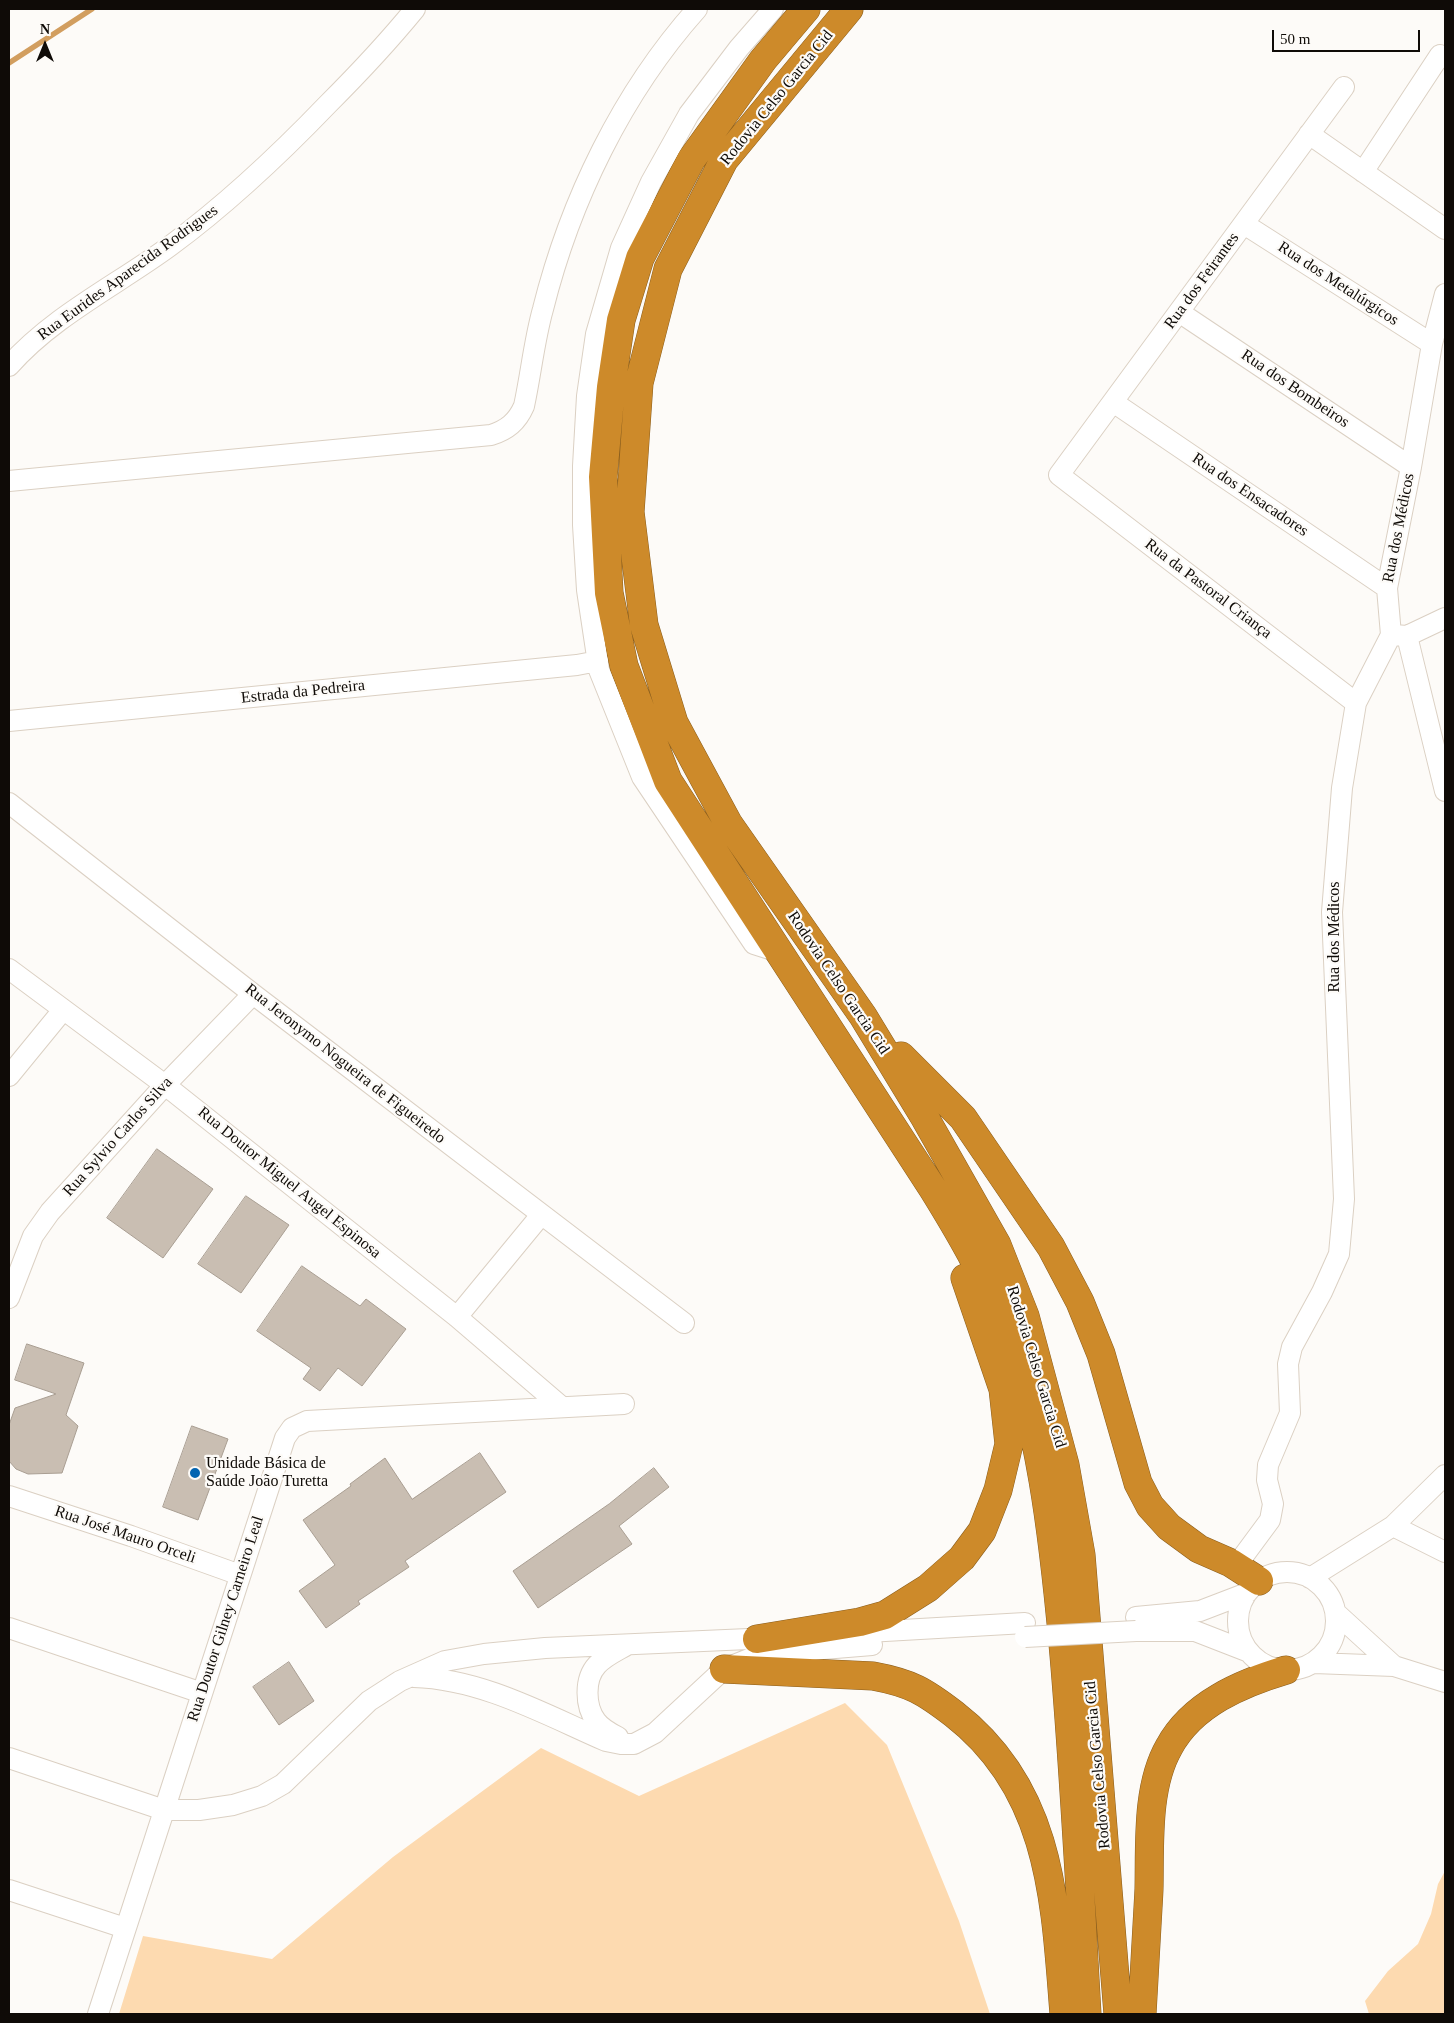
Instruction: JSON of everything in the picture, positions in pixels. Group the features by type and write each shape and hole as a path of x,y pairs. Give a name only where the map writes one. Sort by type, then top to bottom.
{"highway":[{"name":"Rodovia Celso Garcia Cid","path":"806,9 763,60 692,160 640,258 621,320 611,388 603,477 609,593 624,666 668,781 934,1189 962,1237 1002,1320 1023,1387 1040,1466 1055,1558 1068,1698 1087,2014"},
{"name":"Rodovia Celso Garcia Cid","path":"848,9 724,160 668,269 639,383 630,512 644,625 674,723 728,823 862,1016 925,1118 997,1245 1025,1316 1065,1465 1081,1555 1118,2014"},
{"path":"862,1016 928,1086 963,1118 1051,1247 1080,1302 1101,1354 1138,1483 1150,1506 1170,1528 1199,1549 1236,1566 1253,1587"},
{"path":"757,1639 860,1622 885,1615 928,1588 962,1558 982,1531 998,1490 1009,1444 1003,1389 934,1189"},
{"path":"724,1670 873,1676 910,1684 933,1698 964,1722 983,1740 1000,1760 1021,1794 1036,1827 1047,1865 1056,1911 1064,2014"},
{"path":"1142,2014 1151,1821 1158,1775 1168,1748 1182,1728 1204,1708 1233,1689 1256,1679 1286,1670"}],"street":[{"name":"Rua Eurides Aparecida Rodrigues","path":"9,366 54,325 171,245 258,173 345,87 416,9"},
{"path":"9,482 491,435 507,428 520,415 524,406 542,310 568,226 585,185 607,141 645,78 697,9"},
{"path":"773,9 739,48 689,114 651,182 621,248 596,334 587,406 583,466 583,525 586,590 598,661 624,734 642,777 754,944 779,952"},
{"path":"1363,172 1443,56"},
{"name":"Rua dos Feirantes","path":"1059,475 1344,86"},
{"path":"1309,134 1445,230"},
{"name":"Rua dos Metalúrgicos","path":"1244,224 1432,344"},
{"name":"Rua dos Médicos","path":"1236,1566 1270,1520 1273,1504 1267,1480 1268,1465 1290,1413 1288,1364 1292,1347 1322,1292 1339,1254 1344,1198 1332,912 1342,788 1356,703 1399,636 1387,588 1411,467 1432,344 1445,294"},
{"name":"Rua dos Bombeiros","path":"1179,312 1411,467"},
{"name":"Rua dos Ensacadores","path":"1113,402 1387,588"},
{"name":"Rua da Pastoral Criança","path":"1059,475 1356,703"},
{"path":"1445,618 1399,636 1445,791"},
{"name":"Estrada da Pedreira","path":"9,721 577,665 598,661"},
{"name":"Rua Jeronymo Nogueira de Figueiredo","path":"9,803 253,994 684,1323"},
{"name":"Rua Doutor Miguel Augel Espinosa","path":"9,969 165,1084 457,1317 562,1407"},
{"name":"Rua Sylvio Carlos Silva","path":"9,1298 33,1236 50,1212 165,1084 253,994"},
{"path":"9,1076 63,1010"},
{"path":"457,1317 541,1215"},
{"name":"Rua Doutor Gilney Carneiro Leal","path":"98,2014 285,1438 292,1428 307,1421 624,1404"},
{"path":"1310,1578 1394,1526 1445,1475"},
{"name":"Rua José Mauro Orceli","path":"9,1496 131,1536 240,1575"},
{"path":"1394,1526 1445,1552"},
{"path":"9,1758 164,1810 199,1810 233,1805 262,1796 283,1784 369,1701 394,1684 445,1661 484,1654 545,1648 1026,1630 1136,1624 1200,1610 1253,1587 1274,1574 1287,1572 1310,1578 1328,1594 1336,1613 1336,1628 1332,1642 1325,1654 1314,1663 1301,1669 1286,1670 1265,1666 1249,1652 1242,1641 1238,1616 1241,1604 1253,1587"},
{"path":"1336,1613 1394,1666"},
{"path":"1136,1624 1195,1631 1249,1652"},
{"path":"9,1628 202,1693"},
{"path":"412,1677 450,1680 485,1689 606,1741 634,1744 655,1733 724,1670 749,1659 774,1652 1026,1630"},
{"path":"629,1644 607,1656 596,1666 588,1684 588,1694 589,1704 596,1721 618,1737 634,1744"},
{"path":"1314,1663 1394,1666 1445,1682"},
{"path":"9,1890 125,1928"}],"shaded area":[{"path":"845,1703 887,1745 959,1921 990,2014 119,2014 143,1936 272,1959 393,1857 541,1748 639,1796"},
{"path":"1445,1871 1445,2014 1369,2014 1365,2001 1388,1971 1418,1944 1431,1914 1438,1884"}],"building":[{"path":"157,1149 213,1189 163,1258 107,1218"},
{"path":"246,1196 289,1225 241,1293 198,1264"},
{"path":"302,1266 360,1306 366,1299 406,1329 362,1386 338,1368 320,1391 303,1379 311,1368 257,1331"},
{"path":"27,1344 84,1363 66,1415 78,1426 62,1473 28,1474 16,1469 9,1461 9,1425 15,1408 56,1394 15,1380"},
{"name":"Unidade Básica de Saúde João Turetta","path":"192,1426 228,1439 198,1520 163,1507"},
{"path":"480,1453 506,1492 405,1561 409,1567 358,1601 360,1604 326,1628 299,1591 335,1565 303,1520 351,1486 350,1484 385,1458 412,1499"},
{"path":"654,1468 669,1487 619,1526 632,1544 538,1608 513,1571 609,1504"},
{"path":"289,1662 314,1701 279,1725 253,1687"}],"waterway":[{"path":"9,63 92,9"}],"place":[{"name":"Unidade Básica de Saúde João Turetta","path":"195,1473"}]}
